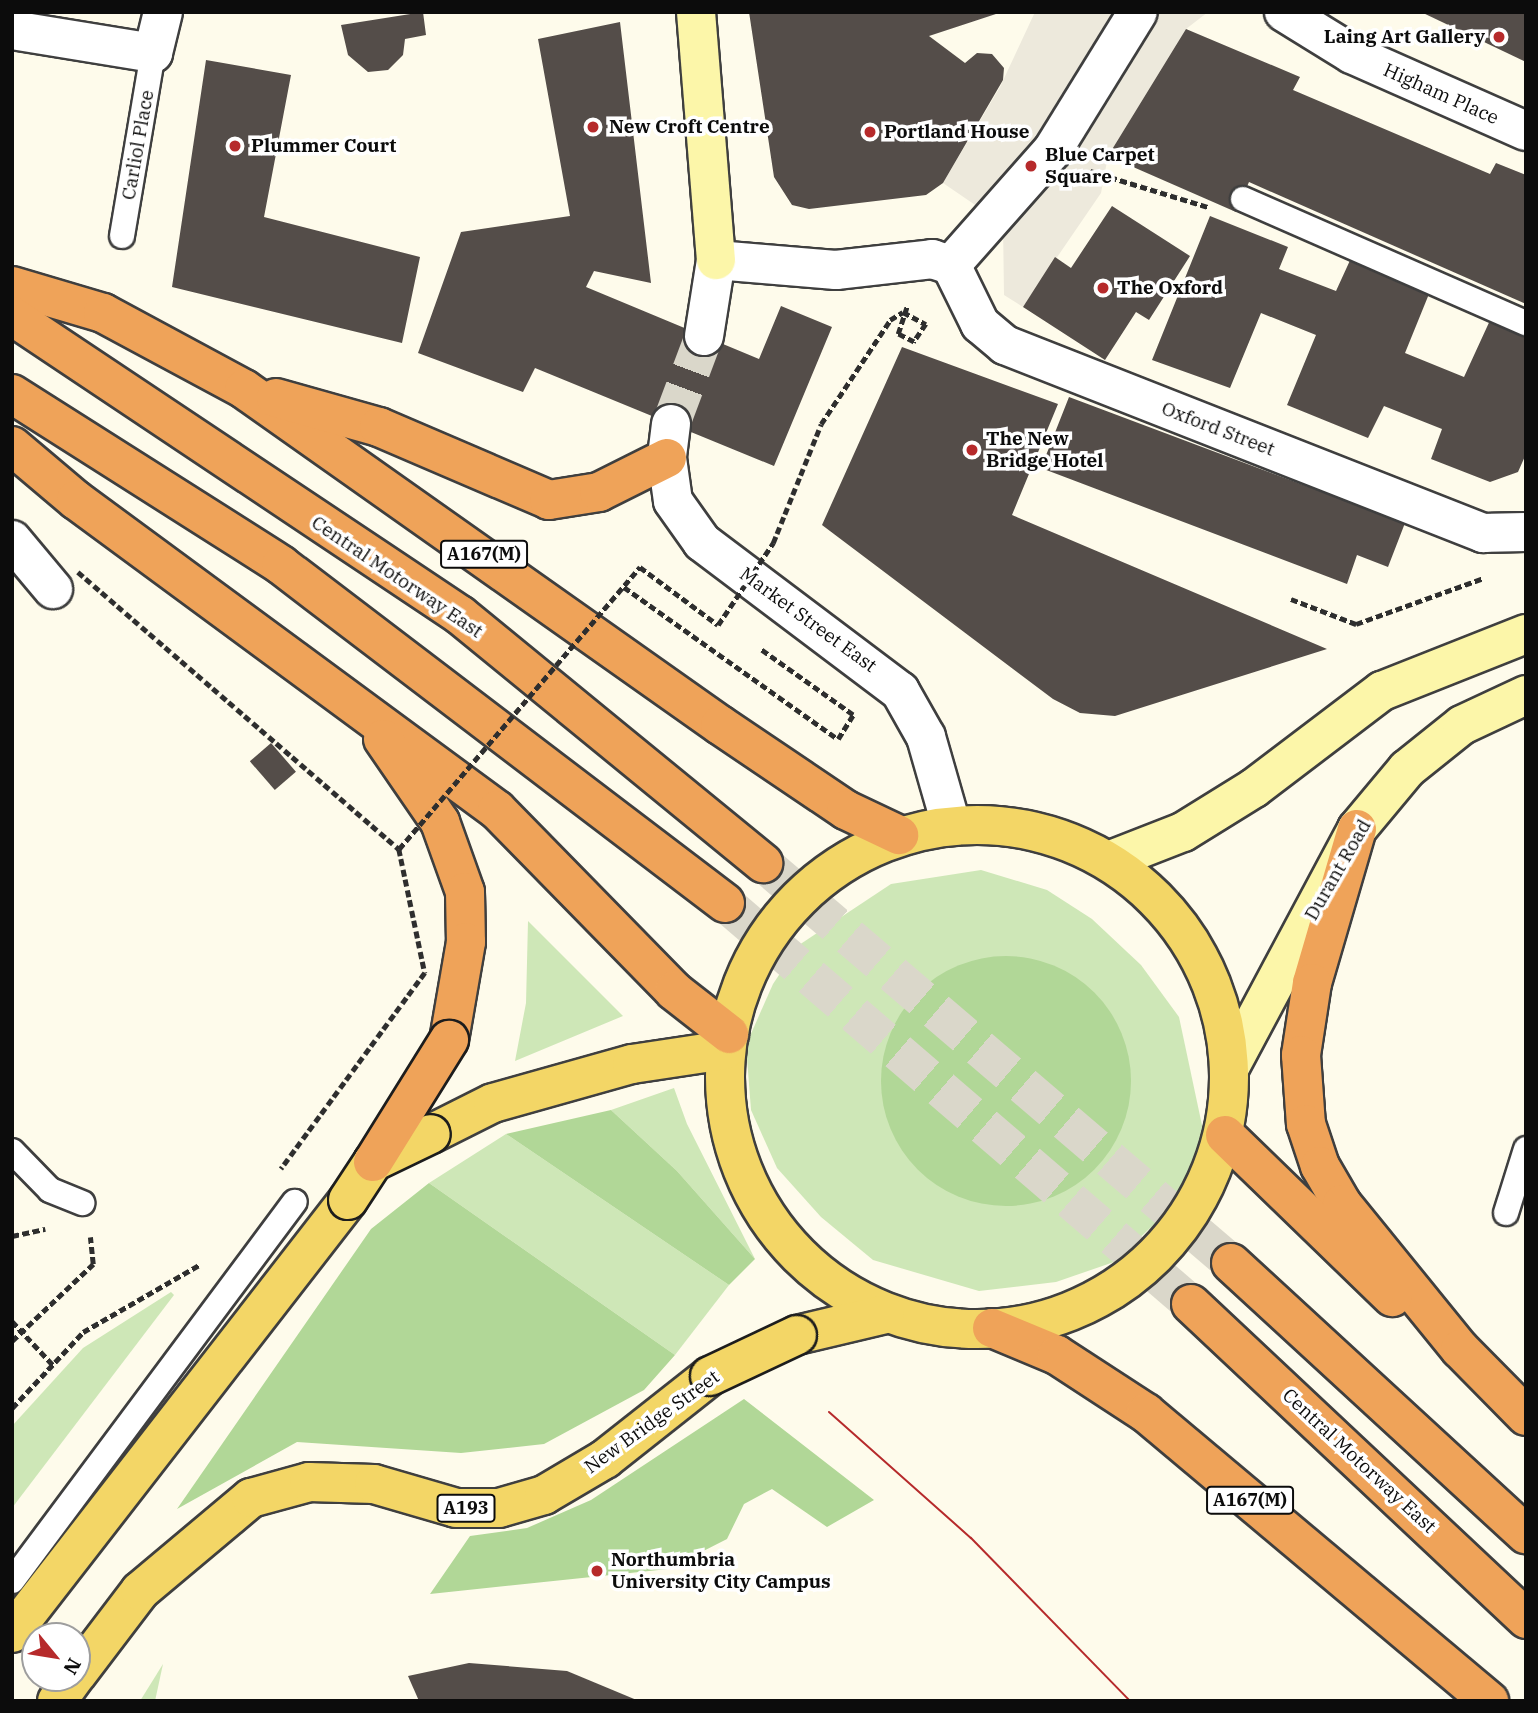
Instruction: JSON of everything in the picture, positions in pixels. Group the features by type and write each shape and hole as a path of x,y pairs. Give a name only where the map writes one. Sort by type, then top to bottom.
{"highway":[{"name":"A167(M)","path":"12,286 103,313 244,389 720,725 846,810 899,835"},
{"name":"Central Motorway East","path":"12,317 460,615 763,863"},
{"name":"A167(M)","path":"244,389 379,427 549,500 599,492 669,441"},
{"path":"12,394 281,565 725,903"},
{"path":"12,446 76,500 497,810 727,1042"},
{"path":"365,715 440,822 465,892 466,942 449,1040 373,1162"},
{"path":"1357,829 1312,983 1301,1055 1306,1124 1320,1166 1342,1204 1460,1349 1526,1416"},
{"path":"1225,1135 1373,1283 1460,1349"},
{"path":"1231,1263 1526,1534"},
{"name":"Central Motorway East","path":"1191,1304 1526,1619"},
{"name":"A167(M)","path":"992,1328 1057,1355 1146,1413 1489,1701"}],"main road":[{"path":"696,12 716,260"},
{"path":"1111,860 1183,832 1243,795 1382,691 1526,634"},
{"name":"Durant Road","path":"1231,1065 1357,829 1407,769 1462,725 1526,695"},
{"path":"951,824 1011,825 1111,860 1181,925 1221,1004 1231,1065 1225,1135 1193,1212 1143,1269 1052,1320 972,1331 886,1314 797,1256 751,1192 731,1137 727,1042 743,979 787,909 856,854 899,835 951,824"},
{"path":"12,1633 348,1199 373,1162 493,1104 632,1064 727,1042"},
{"name":"New Bridge Street","path":"91,1656 140,1591 251,1498 309,1482 374,1485 456,1508 499,1508 544,1495 605,1459 710,1376 797,1335 886,1314"}],"street":[{"path":"12,30 153,53 163,12"},
{"path":"704,336 716,260 836,270 932,259 951,264 1052,151 1138,12"},
{"name":"Higham Place","path":"1284,12 1352,54 1526,131"},
{"name":"Oxford Street","path":"951,264 980,324 1005,345 1255,455 1483,533 1526,532"},
{"name":"Market Street East","path":"669,441 673,501 702,542 900,691 926,737 951,824"},
{"path":"12,540 66,580"}],"lane":[{"name":"Carliol Place","path":"122,236 153,53"},
{"path":"1243,199 1526,323"},
{"path":"1506,1213 1526,1149"},
{"path":"12,1150 50,1190 83,1203"},
{"path":"12,1581 295,1202"}],"path":[{"path":"1102,177 1228,213 1243,199"},
{"path":"399,849 640,568 718,625 773,543 821,424 890,320 903,312 914,313 926,324 922,335 914,342 898,334 898,324 902,315 907,307"},
{"path":"1291,599 1356,624 1500,572"},
{"path":"66,580 399,849 425,973 281,1169"},
{"path":"624,587 838,740 853,715 760,649"},
{"path":"12,1236 61,1229"},
{"path":"12,1341 93,1264 96,1246 79,1232"},
{"path":"12,1408 83,1332 206,1261"},
{"path":"12,1321 53,1365"}],"green space":[{"path":"981,870 1047,890 1092,919 1141,965 1179,1017 1203,1130 1192,1176 1163,1216 1114,1262 1056,1282 979,1291 873,1260 821,1217 777,1168 751,1110 746,1045 773,984 799,945 891,884"},
{"path":"528,921 623,1016 515,1061 526,1003"},
{"path":"1006,956 1030,958 1054,965 1076,977 1103,1002 1122,1033 1129,1057 1129,1105 1122,1129 1110,1151 1085,1178 1054,1197 1030,1204 1006,1206 982,1204 958,1197 936,1185 909,1160 890,1129 883,1105 881,1081 883,1057 890,1033 902,1011 927,984 958,965 982,958"},
{"path":"674,1088 687,1124 755,1259 677,1171 611,1110"},
{"path":"611,1110 677,1171 755,1259 729,1285 506,1134"},
{"path":"506,1134 729,1285 675,1355 429,1183"},
{"path":"429,1183 675,1355 644,1390 544,1444 461,1453 297,1442 177,1509 371,1229"},
{"path":"171,1292 174,1295 12,1508 12,1426 83,1348"},
{"path":"744,1399 874,1500 827,1527 772,1489 744,1504 727,1539 668,1569 430,1594 470,1536 527,1528 591,1500"},
{"path":"163,1664 155,1701 140,1701"}],"shaded area":[{"name":"Blue Carpet Square","path":"1035,12 1208,12 1186,29 1108,156 1101,193 1023,307 1004,295 1003,224 943,183 1000,87"}],"building":[{"path":"423,12 426,35 405,39 403,55 388,70 368,72 348,55 341,25"},
{"name":"Portland House","path":"749,12 1002,12 929,36 965,63 977,53 992,54 1004,68 1003,80 943,183 926,195 809,209 792,205 774,177"},
{"name":"Laing Art Gallery","path":"1421,12 1526,12 1526,62"},
{"path":"620,22 651,283 594,271 586,287 759,359 781,306 832,327 774,466 535,368 523,392 418,353 461,232 570,216 538,39"},
{"path":"1186,29 1300,77 1293,90 1490,174 1496,163 1526,175 1526,304 1249,182 1236,212 1108,156"},
{"name":"Plummer Court","path":"206,60 291,75 264,217 420,257 402,343 172,287"},
{"name":"The Oxford","path":"1112,206 1190,256 1149,320 1136,312 1105,360 1023,307 1055,257 1071,268"},
{"path":"1210,216 1288,247 1279,269 1336,291 1352,256 1431,289 1405,353 1464,377 1492,316 1526,331 1526,454 1518,472 1490,482 1431,459 1442,429 1384,406 1368,438 1287,405 1316,335 1261,313 1230,388 1152,360"},
{"path":"902,347 1058,404 1012,515 1327,649 1115,716 1080,713 1053,699 822,525"},
{"path":"1069,397 1405,523 1388,567 1357,555 1347,584 1041,468"},
{"path":"271,743 296,772 275,790 250,761"},
{"path":"469,1663 567,1671 639,1701 419,1701 408,1676"}],"tunnel":[{"path":"671,424 704,336"},
{"path":"763,863 1231,1263"},
{"path":"725,903 1191,1304"}],"tram line":[{"path":"829,1412 971,1538 1130,1701"}],"place":[{"name":"Laing Art Gallery","path":"1499,37"},
{"name":"New Croft Centre","path":"593,127"},
{"name":"Portland House","path":"870,132"},
{"name":"Plummer Court","path":"235,146"},
{"name":"Blue Carpet Square","path":"1031,166"},
{"name":"The Oxford","path":"1103,288"},
{"name":"The New Bridge Hotel","path":"972,450"},
{"name":"Northumbria University City Campus","path":"597,1571"}]}
